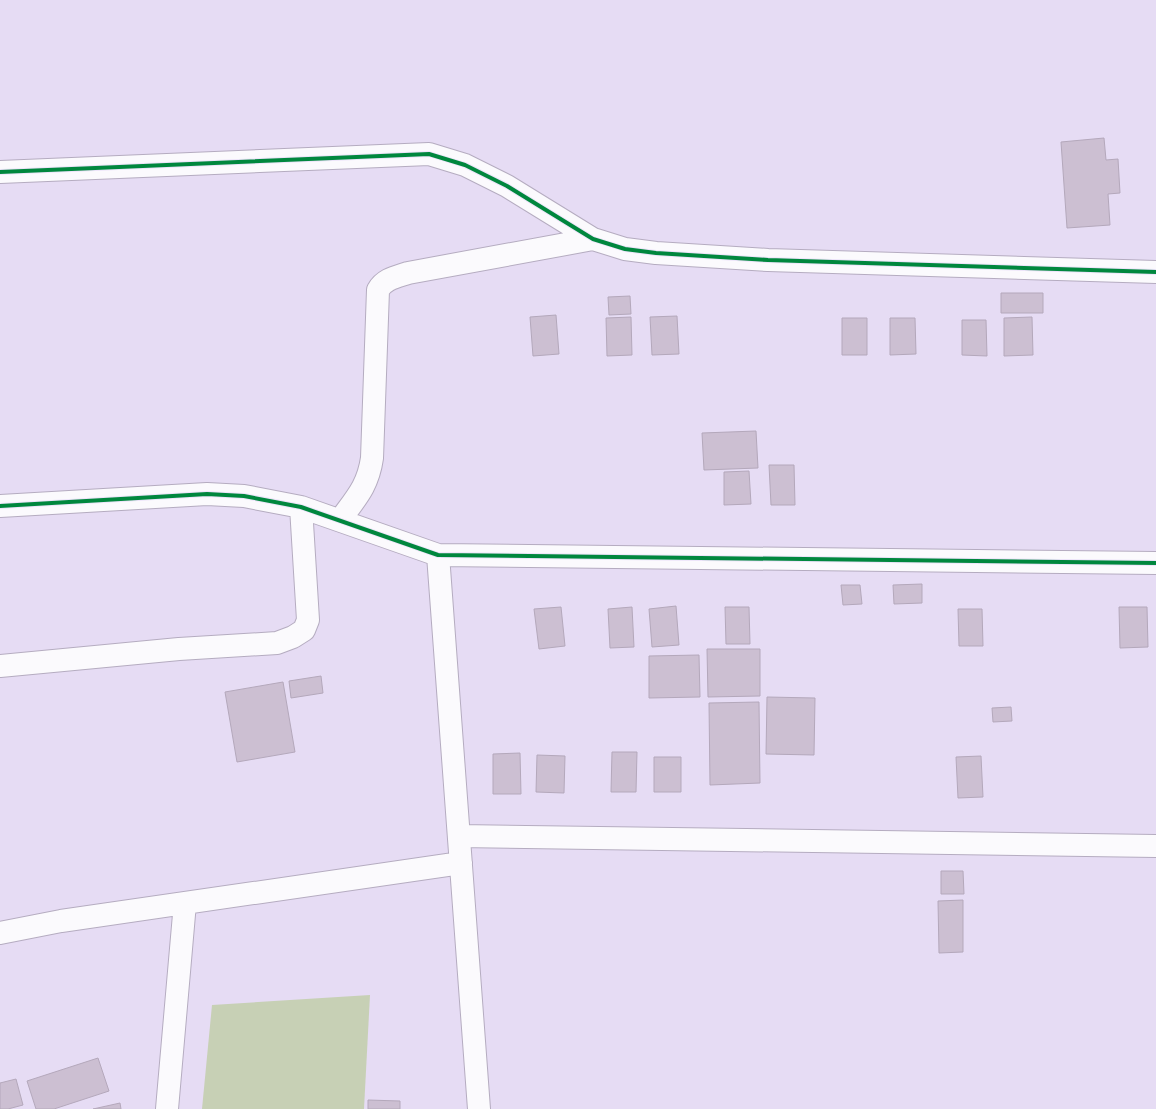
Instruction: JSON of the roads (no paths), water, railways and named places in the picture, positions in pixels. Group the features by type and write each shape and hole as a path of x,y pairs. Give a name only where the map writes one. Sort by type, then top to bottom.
{"street":[{"path":"0,172 429,154 465,165 507,186 593,239 625,249 656,253 768,260 1156,272"},
{"path":"340,520 362,490 369,476 372,458 378,290 381,285 385,281 408,273 593,239"},
{"path":"0,506 207,494 244,496 301,507 340,520 362,530 438,555 1156,563"},
{"path":"0,666 179,649 277,643 293,637 304,630 308,620 301,507"},
{"path":"438,555 479,1109"},
{"path":"459,836 1156,846"},
{"path":"0,933 61,920 461,863"},
{"path":"168,1109 185,903"}]}
